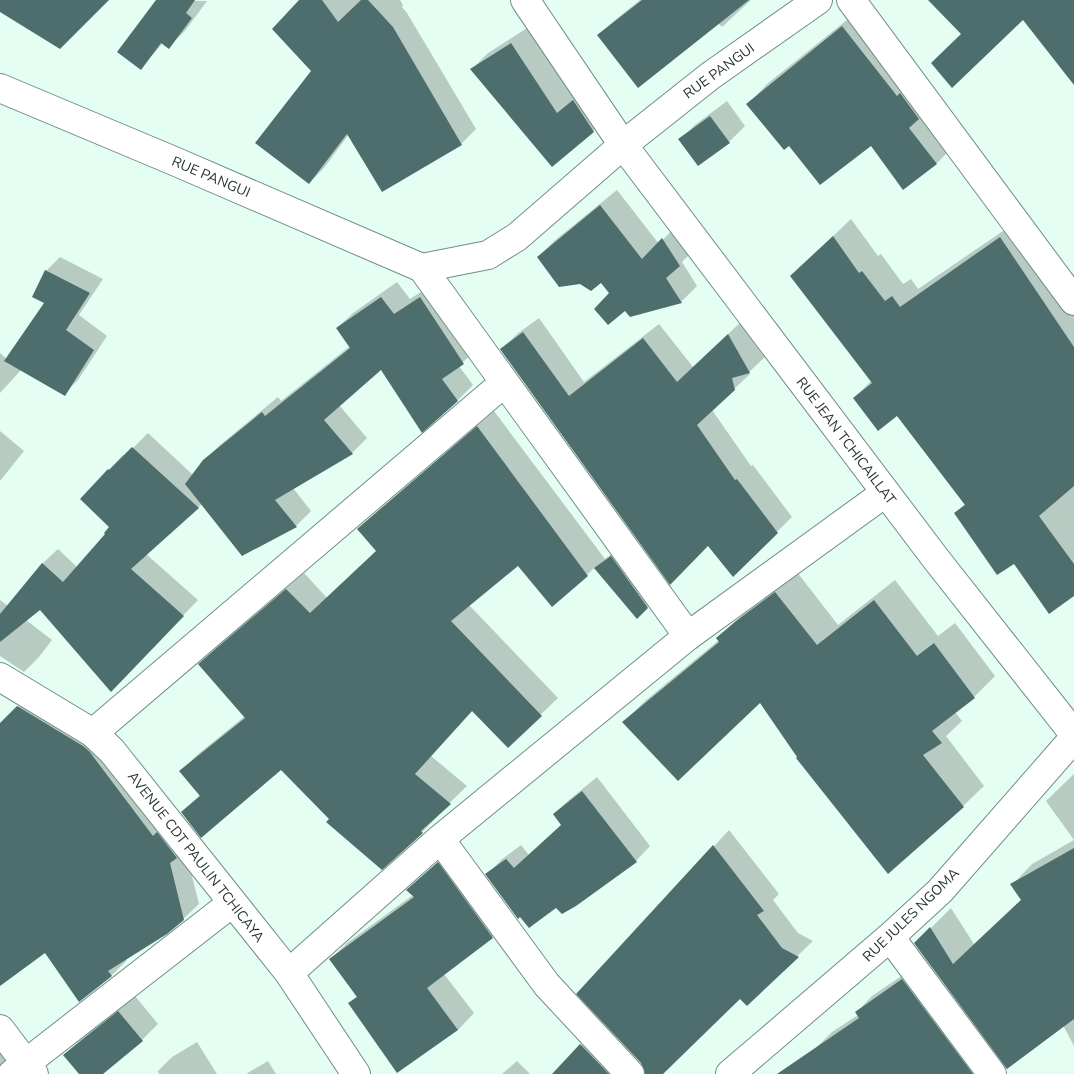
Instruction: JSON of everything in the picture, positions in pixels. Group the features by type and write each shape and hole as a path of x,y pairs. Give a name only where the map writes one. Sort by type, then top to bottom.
{"street":[{"name":"RUE JEAN TCHICAILLAT","path":"525,0 623,145 885,492 1074,734"},
{"name":"RUE PANGUI","path":"0,88 422,268 488,255 518,237 623,145 710,76 818,0"},
{"path":"850,0 1074,301"},
{"path":"422,268 688,636"},
{"path":"93,733 504,383"},
{"path":"289,973 440,839 688,636 885,492"},
{"name":"AVENUE CDT PAULIN TCHICAYA","path":"0,677 93,733 112,751 289,973 356,1074"},
{"name":"RUE JULES NGOMA","path":"730,1074 890,937 940,891 1074,738"},
{"path":"440,839 547,985 630,1074"},
{"path":"0,1029 24,1071 232,903"},
{"path":"890,937 992,1074"}],"building":[{"path":"0,0 109,0 60,49 0,12"},
{"path":"156,0 195,0 186,13 192,18 169,49 161,43 141,70 117,52"},
{"path":"299,0 322,0 338,22 361,0 368,0 393,27 462,145 382,192 347,134 309,184 255,143 311,71 272,29"},
{"path":"642,0 749,0 638,88 597,35"},
{"path":"928,0 1074,0 1074,85 1023,20 952,88 931,63 961,34"},
{"path":"842,26 897,96 900,93 919,119 909,128 937,164 903,190 871,146 820,185 789,146 784,150 746,104"},
{"path":"511,43 557,113 573,100 594,132 552,167 470,69"},
{"path":"710,116 730,143 698,166 678,139"},
{"path":"600,205 642,259 662,238 680,266 666,278 682,303 630,317 625,311 608,325 594,309 609,293 601,283 591,291 580,284 559,287 537,257"},
{"path":"833,236 859,273 862,271 885,301 892,296 900,307 1000,237 1074,347 1074,486 1039,516 1074,564 1074,596 1049,614 1014,564 997,575 954,513 965,505 897,416 878,431 853,398 872,383 790,276"},
{"path":"45,270 90,293 66,330 94,350 65,396 4,361 44,303 32,297"},
{"path":"381,297 394,314 420,297 464,364 442,379 458,401 422,433 381,370 324,420 353,454 275,500 297,527 242,556 185,484 203,460 262,412 265,416 350,348 336,328"},
{"path":"523,332 569,396 643,338 677,382 728,334 750,373 732,378 735,390 697,425 735,480 737,479 778,533 733,577 708,546 670,585 500,349"},
{"path":"477,426 588,576 552,607 518,566 451,621 542,716 508,748 472,711 415,774 451,804 421,831 423,833 382,870 326,822 329,819 281,770 201,838 181,812 200,796 179,771 245,718 198,664 286,589 310,613 376,551 357,529"},
{"path":"132,447 199,508 131,569 184,616 111,692 40,610 0,642 0,614 42,563 63,582 105,534 109,527 80,499"},
{"path":"611,556 648,608 637,619 594,568"},
{"path":"775,592 817,645 874,600 917,656 934,643 975,698 932,731 942,743 923,755 964,807 888,874 796,758 760,703 678,781 622,722 719,642 716,638 736,621"},
{"path":"17,706 89,751 153,836 157,832 177,858 170,863 184,920 167,934 108,971 112,976 79,1002 45,953 0,986 0,723"},
{"path":"582,791 637,862 576,906 562,914 556,908 529,928 520,917 518,919 485,874 506,859 514,868 561,825 553,814"},
{"path":"713,845 764,911 757,915 782,948 799,957 747,1006 740,999 663,1074 645,1074 641,1063 576,994"},
{"path":"1074,848 1074,1019 1007,1069 914,943 930,927 953,964 1021,900 1010,884"},
{"path":"438,862 493,938 427,988 458,1030 397,1073 348,1003 357,997 329,959 414,897 406,890"},
{"path":"902,979 973,1074 777,1074 859,1018 855,1012"},
{"path":"118,1011 143,1041 103,1074 79,1074 63,1055"},
{"path":"580,1044 609,1074 552,1074"}]}
